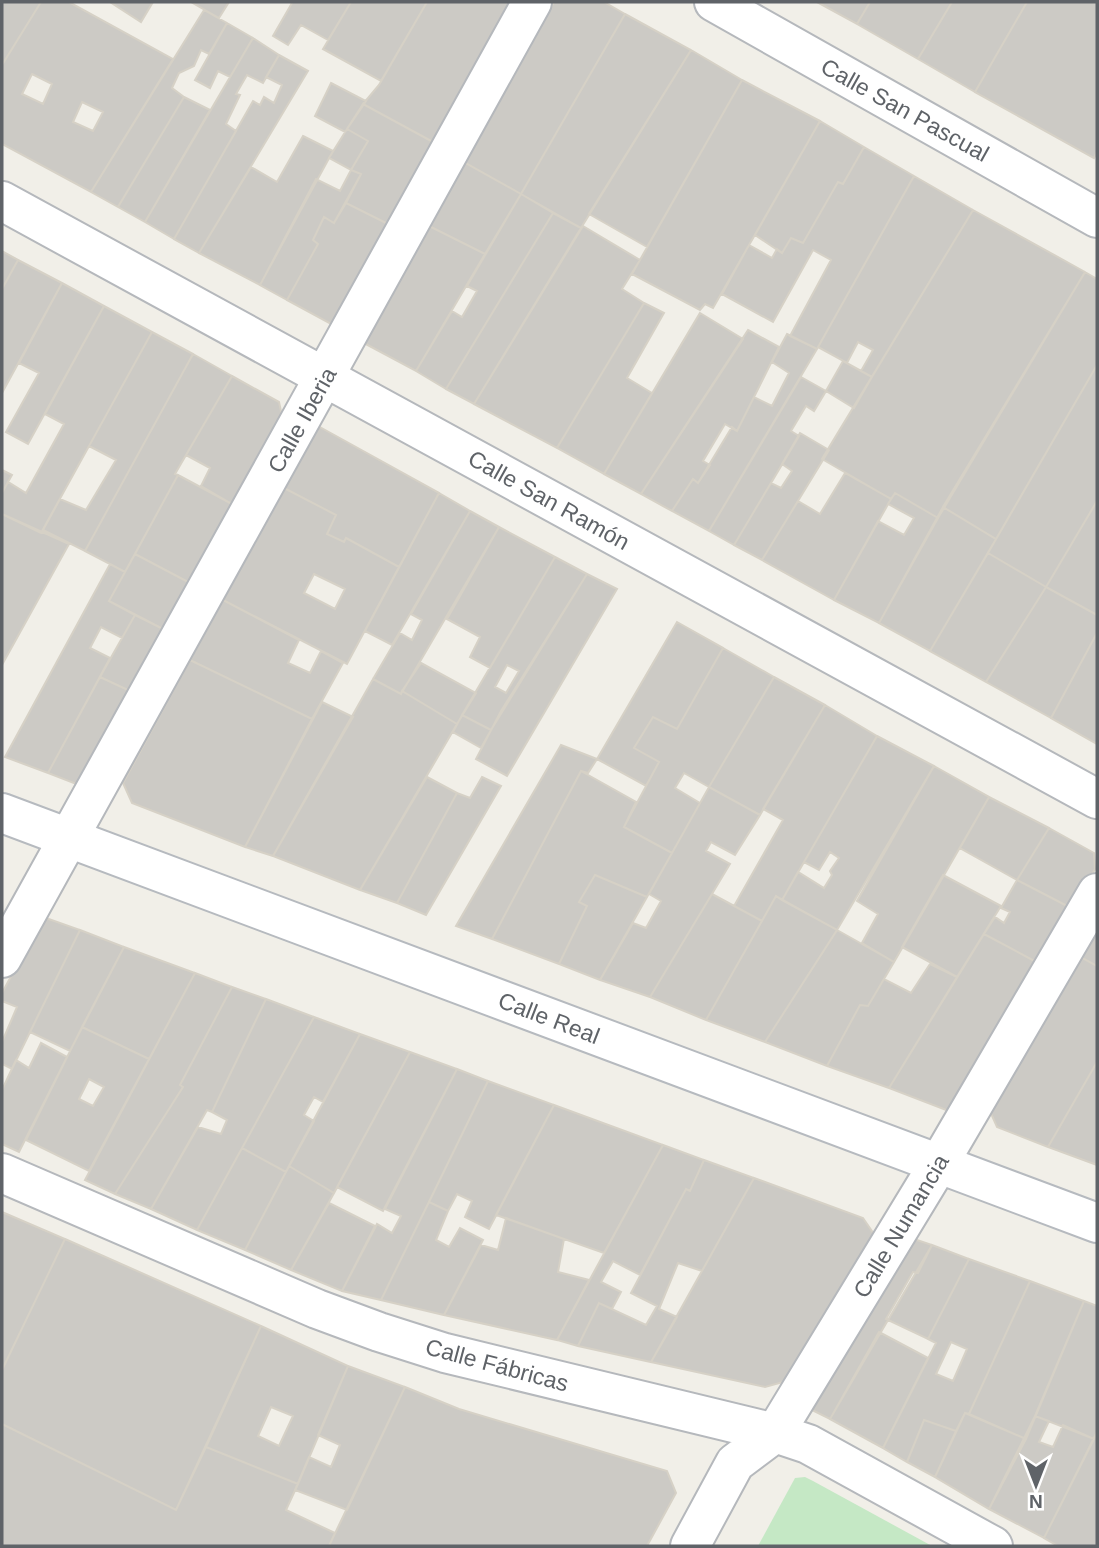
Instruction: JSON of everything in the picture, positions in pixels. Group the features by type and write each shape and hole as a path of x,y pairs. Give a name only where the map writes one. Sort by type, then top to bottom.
{"street":[{"name":"Calle Iberia","path":"2,958 532,2"},
{"name":"Calle San Pascual","path":"713,2 1097,218"},
{"name":"Calle San Ramón","path":"2,201 1097,799"},
{"name":"Calle Real","path":"2,813 1097,1223"},
{"name":"Calle Numancia","path":"690,1546 735,1463 775,1433 939,1165 1097,893"},
{"name":"Calle Fábricas","path":"2,1173 317,1309 379,1332 445,1353 775,1433 808,1444 993,1546"}],"green space":[{"path":"805,1477 932,1546 758,1546 795,1478"}],"building":[{"path":"2,2 41,2 2,65"},
{"path":"41,2 69,2 173,59 91,192 2,144 2,65","holes":["32,74 52,84 43,104 22,94","82,102 103,112 93,131 73,122"]},
{"path":"110,2 153,2 141,22"},
{"path":"191,2 229,2 219,18"},
{"path":"290,2 351,2 328,40 301,25 288,45 273,36 292,3"},
{"path":"351,2 427,2 381,81 323,49"},
{"path":"427,2 512,2 433,142 363,104 379,85"},
{"path":"554,2 604,2 625,14 521,194 464,162"},
{"path":"817,2 870,2 857,24"},
{"path":"870,2 952,2 918,59 857,24"},
{"path":"952,2 1027,2 975,92 918,59"},
{"path":"1027,2 1097,2 1097,152 1094,158 975,92"},
{"path":"204,10 227,23 209,54 201,50 194,66 179,73 172,88 184,97 118,207 91,192"},
{"path":"625,14 691,50 581,228 521,194"},
{"path":"227,23 253,38 230,77 218,71 210,88 195,80"},
{"path":"253,38 279,55 263,83 247,75 236,94 240,95 226,124 236,131 174,239 145,222"},
{"path":"691,50 742,80 647,247 589,214"},
{"path":"279,55 308,71 199,253 174,239 253,101 260,105 264,97 274,103 282,85 266,77"},
{"path":"742,80 820,121 713,308 705,304 700,310 632,274"},
{"path":"331,83 366,101 345,132 315,116"},
{"path":"184,97 210,110 145,222 118,207"},
{"path":"363,104 433,142 388,224 346,203 361,174 351,170 368,141 347,129"},
{"path":"820,121 864,147 843,184 838,182 803,243 791,238 782,253 755,235"},
{"path":"347,129 368,141 351,170 329,158"},
{"path":"303,136 333,151 260,285 199,253 251,167 277,182"},
{"path":"864,147 914,176 817,349 790,336 831,260 813,250 773,322 722,294 749,245 772,258 777,249 782,253 791,238 803,243 838,182 843,184"},
{"path":"464,162 521,194 485,254 427,225"},
{"path":"351,170 361,174 334,223 324,217 313,240 318,244 287,300 260,285 316,179 340,191"},
{"path":"914,176 973,210 872,377 861,371 873,350 858,342 847,363 818,347"},
{"path":"521,194 553,213 446,389 416,371 452,311 462,317 477,291 467,286"},
{"path":"346,203 388,224 331,324 287,300 318,244 313,240 324,217 334,223"},
{"path":"973,210 1085,272 938,518 895,493 891,499 822,459"},
{"path":"553,213 581,228 474,404 446,389"},
{"path":"427,225 485,254 416,371 362,342"},
{"path":"583,226 640,260 622,289 644,303 557,448 474,404"},
{"path":"2,251 18,260 2,289"},
{"path":"18,260 62,283 2,393 2,289"},
{"path":"1085,272 1097,279 1097,365 996,539 943,507"},
{"path":"62,283 104,306 28,444 6,432 39,373 19,363"},
{"path":"644,303 664,313 627,378 652,393 604,474 557,448"},
{"path":"104,306 152,332 41,533 2,514 2,493 8,482 26,493 64,424 45,414"},
{"path":"700,313 743,339 641,494 604,474"},
{"path":"748,330 779,347 737,431 725,424 703,461 710,465 698,483 693,479 672,511 641,494"},
{"path":"152,332 193,354 85,551 43,530 60,499 86,510 116,460 89,446"},
{"path":"787,334 817,349 709,531 672,511 693,479 698,483 732,427 737,431 754,397 772,406 789,373 772,362"},
{"path":"193,354 232,376 175,474 178,475 125,572 85,551"},
{"path":"843,361 872,377 854,408 826,391"},
{"path":"1097,365 1097,501 1046,587 988,553"},
{"path":"232,376 279,402 282,416 232,504 201,486 210,468 186,455"},
{"path":"801,377 826,391 814,411 806,406 791,431 799,436 734,545 709,531"},
{"path":"318,426 439,493 399,567 346,538 344,542 327,534 336,515 284,488"},
{"path":"800,433 829,450 762,560 734,545 771,483 781,488 792,471 782,464"},
{"path":"2,470 12,475 2,493"},
{"path":"845,473 891,499 834,600 762,560 798,501 820,514"},
{"path":"178,475 232,504 190,583 135,554"},
{"path":"284,488 336,515 327,534 344,542 346,538 399,567 347,664 223,600","holes":["314,574 345,589 335,609 304,593"]},
{"path":"439,493 470,511 392,645 365,631"},
{"path":"895,493 938,518 879,623 834,600 878,521 904,535 914,518 888,504"},
{"path":"1097,501 1097,615 1046,587"},
{"path":"943,507 996,539 930,651 879,623"},
{"path":"470,511 499,527 401,694 373,679 400,633 412,640 422,620 411,614"},
{"path":"2,514 69,544 2,665"},
{"path":"499,527 555,557 490,668 470,657 480,637 447,619"},
{"path":"988,553 1046,587 986,682 930,651"},
{"path":"135,554 190,583 163,629 109,601"},
{"path":"555,557 587,574 491,730 462,715","holes":["507,665 519,671 506,693 495,687"]},
{"path":"110,564 125,572 109,601 135,615 122,638 101,627 90,648 110,658 48,773 5,757"},
{"path":"587,574 617,589 507,776 476,759 501,711"},
{"path":"1046,587 1097,615 1097,633 1051,718 986,682"},
{"path":"223,600 299,640 288,663 310,673 321,651 343,663 312,719 190,660"},
{"path":"135,615 163,629 130,691 100,677"},
{"path":"677,622 723,648 677,729 653,717 634,748 659,762 646,786 597,759"},
{"path":"1097,633 1097,744 1051,718"},
{"path":"723,648 774,677 709,787 684,773 675,788 700,803 672,853 624,827 659,762 634,748 653,717 677,729"},
{"path":"190,660 312,719 245,847 132,803 123,783"},
{"path":"421,663 476,693 457,724 402,691"},
{"path":"100,677 130,691 79,785 48,773"},
{"path":"774,677 825,705 760,815 709,787"},
{"path":"373,679 401,694 402,691 457,724 360,890 273,856"},
{"path":"322,702 353,717 273,856 245,847"},
{"path":"825,705 877,736 782,900 776,896 762,921 734,906 783,820 763,809"},
{"path":"462,715 491,730 481,748 453,732"},
{"path":"877,736 934,766 837,930 782,900 798,872 824,888 832,875 830,871 839,858 830,852 819,870 804,862"},
{"path":"561,745 597,759 588,773 581,771 492,939 456,926"},
{"path":"934,766 989,797 894,962 862,943 878,914 857,901"},
{"path":"581,771 636,802 624,827 672,853 647,897 595,875 579,902 587,906 559,964 492,939"},
{"path":"427,777 457,793 397,903 360,890"},
{"path":"482,777 501,786 426,915 397,903 457,793 470,798"},
{"path":"709,787 760,815 735,855 711,842 706,851 730,864 650,997 600,980 633,923 646,928 661,901 649,894"},
{"path":"989,797 1049,828 1017,880 960,848"},
{"path":"1049,828 1094,853 1095,869 1073,909 1017,880"},
{"path":"595,875 647,897 600,980 559,964 587,906 579,902"},
{"path":"943,875 1001,906 957,977 902,947"},
{"path":"1017,880 1073,909 1040,964 984,934 995,917 1004,923 1010,912 1001,908"},
{"path":"712,894 762,921 706,1020 650,997"},
{"path":"776,896 837,930 765,1042 706,1020"},
{"path":"43,917 80,930 12,1069 2,1064 2,1042 17,1007 2,1001 2,993"},
{"path":"1097,924 1097,966 1079,956"},
{"path":"80,930 124,947 70,1051 30,1032"},
{"path":"837,930 894,962 868,1006 860,1005 827,1066 765,1042"},
{"path":"984,934 1040,964 954,1113 889,1088"},
{"path":"124,947 195,973 149,1059 82,1027"},
{"path":"1079,956 1097,966 1097,1062 1048,1147 997,1127 989,1109"},
{"path":"930,964 957,977 889,1088 827,1066 860,1005 868,1006 884,979 911,993"},
{"path":"195,973 232,987 180,1085 183,1087 115,1194 85,1180"},
{"path":"232,987 266,999 212,1112 207,1110 151,1209 115,1194 183,1087 180,1085"},
{"path":"266,999 314,1017 197,1230 151,1209 198,1127 221,1134 227,1120 212,1112"},
{"path":"314,1017 360,1034 323,1102 314,1097 304,1115 314,1121 286,1172 242,1148"},
{"path":"82,1027 149,1059 89,1171 26,1140","holes":["89,1079 104,1087 93,1106 79,1099"]},
{"path":"360,1034 410,1052 334,1193 289,1166"},
{"path":"41,1043 67,1057 19,1152 2,1144 2,1090 16,1060 29,1068"},
{"path":"410,1052 457,1069 383,1211 337,1187"},
{"path":"1097,1062 1097,1165 1048,1147"},
{"path":"457,1069 488,1081 381,1300 342,1291 377,1224 392,1233 401,1216 385,1209"},
{"path":"488,1081 554,1105 489,1229 465,1217 472,1201 457,1194 448,1211 429,1202"},
{"path":"554,1105 663,1145 604,1253 496,1215"},
{"path":"663,1145 704,1160 690,1191 686,1189 640,1275 613,1261 601,1282 621,1292 612,1309 599,1303 578,1346 557,1340"},
{"path":"242,1148 286,1172 245,1250 197,1230"},
{"path":"704,1160 754,1178 702,1271 678,1263 659,1309 677,1317 651,1362 578,1346 599,1303 646,1325 657,1306 631,1293 686,1189 690,1191"},
{"path":"289,1166 334,1193 291,1270 245,1250"},
{"path":"754,1178 863,1218 876,1237 787,1381 765,1387 651,1362"},
{"path":"429,1202 448,1211 436,1240 449,1247 460,1228 483,1240 444,1315 381,1300"},
{"path":"329,1203 375,1226 342,1291 291,1270"},
{"path":"2,1212 65,1239 2,1370"},
{"path":"506,1218 564,1239 558,1272 589,1280 557,1340 444,1315 481,1245 498,1250"},
{"path":"911,1238 932,1245 830,1419 804,1406"},
{"path":"65,1239 261,1326 176,1510 2,1424 2,1370"},
{"path":"932,1245 969,1259 928,1339 886,1319 913,1272 918,1273"},
{"path":"969,1259 1030,1281 969,1414 965,1413 956,1431 924,1420 907,1462 883,1448 936,1343 928,1339","holes":["951,1342 967,1349 953,1381 936,1374"]},
{"path":"1030,1281 1084,1301 1026,1439 969,1414"},
{"path":"1084,1301 1097,1306 1097,1432 1094,1439 1035,1416"},
{"path":"261,1326 348,1366 298,1484 206,1447","holes":["271,1407 293,1416 279,1446 258,1436"]},
{"path":"879,1332 928,1358 883,1448 830,1419"},
{"path":"348,1366 405,1387 347,1510 295,1490 309,1457 331,1467 340,1445 318,1435"},
{"path":"405,1387 459,1409 667,1471 676,1493 647,1546 329,1546"},
{"path":"965,1413 1026,1439 989,1509 935,1477"},
{"path":"1035,1416 1049,1421 1039,1442 1053,1447 1063,1425 1094,1439 1044,1538 989,1509"},
{"path":"924,1420 956,1431 935,1477 907,1462"},
{"path":"2,1424 176,1510 206,1447 298,1484 286,1510 335,1533 329,1546 2,1546"},
{"path":"1097,1432 1097,1546 1058,1546 1044,1538"}]}
